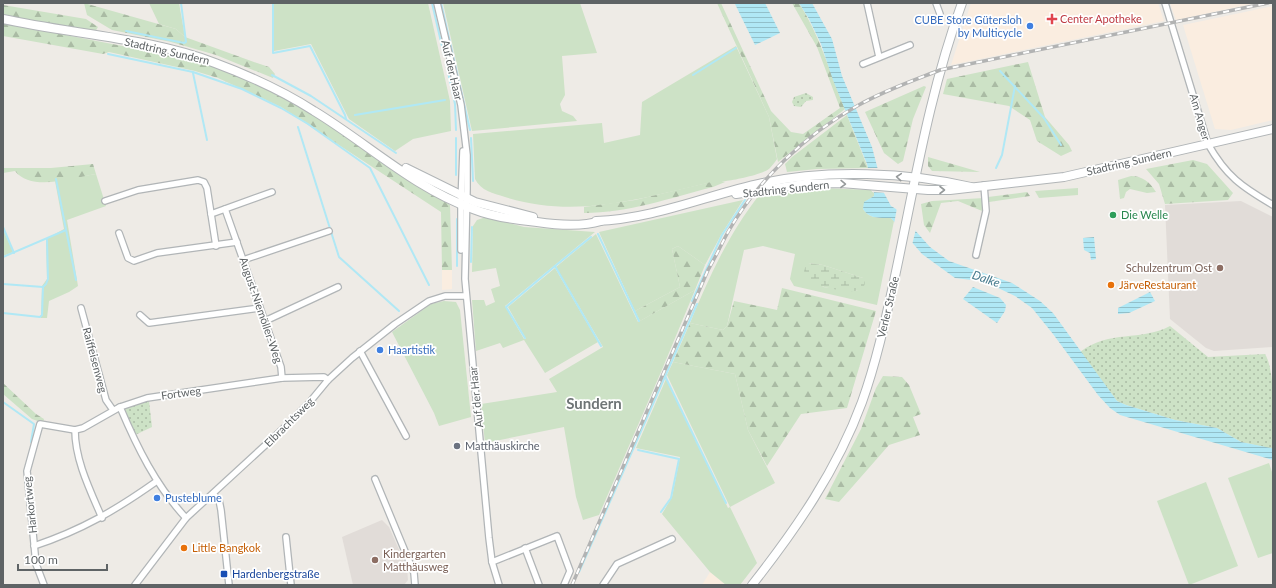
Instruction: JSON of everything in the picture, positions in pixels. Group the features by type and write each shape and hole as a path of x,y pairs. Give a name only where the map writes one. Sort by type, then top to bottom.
{"main road":[{"name":"Verler Straße","path":"752,585 804,514 825,480 845,442 861,403 873,368 940,70 962,3"},
{"name":"Stadtring Sundern","path":"3,20 168,49 214,62 283,93 314,111 361,142 464,201 506,212 539,218 581,222 639,217 698,202 764,182 799,177 838,174 915,178 951,182 971,187"},
{"name":"Stadtring Sundern","path":"698,202 805,184 870,185 950,190 1071,176 1273,129"}],"street":[{"name":"Auf der Haar","path":"437,3 460,105 466,155 462,255 492,562 499,585"},
{"path":"867,3 879,57"},
{"path":"936,3 940,14"},
{"name":"Am Anger","path":"1165,3 1208,144 1217,162 1242,186 1273,205"},
{"path":"863,64 910,45"},
{"path":"105,201 138,190 198,180 204,182 207,188 216,246"},
{"path":"976,255 986,211 984,185"},
{"path":"211,214 272,192"},
{"name":"August-Niemöller-Weg","path":"225,209 281,367 282,378"},
{"path":"243,260 329,231"},
{"name":"August-Niemöller-Weg","path":"119,233 128,258 134,261 157,254 237,242"},
{"path":"265,321 338,287"},
{"name":"Elbrachtsweg","path":"135,585 186,518 285,427 309,403 328,380 360,351 428,300 445,296 466,296"},
{"name":"Raiffeisenweg","path":"81,308 106,400 113,410"},
{"path":"140,315 149,323 260,308"},
{"path":"360,351 406,436"},
{"name":"Fortweg","path":"75,430 88,425 113,410 147,398 282,378 324,377 328,380"},
{"path":"120,407 133,438 157,481 186,518"},
{"name":"Harkortweg","path":"44,585 36,564 27,471 40,424 75,430"},
{"path":"75,430 75,442 81,466 102,518"},
{"path":"375,479 414,573 415,585"},
{"path":"34,546 64,536 102,518 157,481"},
{"path":"213,494 218,500 221,510 229,585"},
{"path":"492,562 556,536 570,571 564,585"},
{"path":"286,537 291,585"},
{"path":"603,585 617,564 672,539"},
{"path":"525,548 540,585"}],"shaded area":[{"path":"971,3 1158,3 1164,21 951,65"},
{"path":"1170,3 1256,3 1176,20"},
{"path":"1273,6 1273,120 1231,130 1215,129 1183,25"},
{"name":"Schulzentrum Ost","path":"1241,201 1273,217 1273,347 1214,351 1206,348 1170,319 1165,205"},
{"path":"442,270 452,270 452,289 442,290"},
{"name":"Kindergarten Matthäusweg","path":"382,520 389,527 407,568 408,580 404,585 353,585 342,537"},
{"path":"710,572 726,585 702,585"}],"green space":[{"path":"84,3 176,29 185,37 269,67 275,74 273,78 216,55 171,42 112,30 87,15"},
{"path":"149,3 179,3 185,37 176,29 159,24"},
{"path":"274,3 428,3 450,101 451,131 413,139 395,151 349,119 311,44 274,51"},
{"path":"443,3 580,3 597,53 562,56 565,95 560,104 562,111 573,116 577,121 472,131"},
{"path":"717,3 721,3 771,111 791,132 803,134 840,108 817,47 792,3 799,3 813,28 845,109 778,162 769,117"},
{"path":"3,5 86,19 98,27 95,32 3,16"},
{"path":"3,23 185,58 235,74 283,96 313,114 391,168 450,205 452,270 442,270 441,212 281,107 218,78 195,71 109,52 103,54 3,36"},
{"path":"736,46 769,117 777,159 766,171 724,182 710,182 632,200 582,206 557,206 531,203 505,197 484,189 475,179 473,134 602,123 604,143 640,135 642,102"},
{"path":"1028,62 1045,117 1069,145 1072,151 1061,156 1037,141 1030,120 1009,106 943,94 947,79"},
{"path":"924,86 926,87 913,119 903,161 898,164 884,153 865,112"},
{"path":"806,93 813,97 813,100 806,101 801,107 794,106 792,102 794,97"},
{"path":"847,115 868,168 817,169 787,172 785,164 792,157"},
{"path":"928,157 980,172 932,171 928,166"},
{"path":"1193,160 1207,164 1233,193 1228,200 1165,204 1159,184 1146,169"},
{"path":"93,164 96,174 52,182 31,181 22,177 15,171 3,173 3,168 51,168"},
{"path":"96,174 106,206 67,220 78,286 49,301 47,318 41,318 42,286 47,279 46,239 64,229 55,181"},
{"path":"1131,176 1139,177 1145,180 1156,192 1147,193 1130,189 1126,192 1124,198 1120,199 1118,180"},
{"path":"711,182 725,182 713,187 633,208 584,213 584,207 635,200"},
{"path":"820,188 871,190 874,193 874,196 865,202 863,209 865,212 868,215 879,218 891,218 894,221 877,305 794,286 790,279 795,254 763,246 744,250 727,326 723,330 690,323 720,256 749,209 760,194 780,190","holes":["808,263 823,265 863,278 857,291 823,287"]},
{"path":"1078,188 1078,195 1039,198 1035,191"},
{"path":"1027,192 1030,196 989,202 988,197"},
{"path":"984,198 982,211 958,201 941,203 930,233 924,225 921,204 932,201"},
{"path":"743,200 721,235 705,265 678,246 672,249 680,287 635,311 599,232"},
{"path":"486,217 524,227 595,232 505,306 524,339 526,339 508,307 555,268 598,342 545,373 524,340 503,348 500,343 476,351 472,300 484,300 486,306 495,302 491,289 500,286 496,268 472,272 473,226 477,220"},
{"path":"3,229 13,252 3,256"},
{"path":"596,234 638,322 695,290 599,515 583,520 576,497 564,427 485,443 481,404 557,392 549,379 603,347 556,267"},
{"path":"678,246 705,265 695,290 640,321 635,311 680,287 672,249"},
{"path":"808,263 823,265 863,278 865,283 863,289 857,291 843,291 807,281 804,272"},
{"path":"782,288 876,311 847,408 801,414 767,466 748,430 735,374 673,362 690,323 723,330 727,326 734,301 777,310"},
{"path":"444,301 456,302 460,310 471,417 439,426 434,413 392,332 431,304"},
{"path":"1170,326 1208,357 1265,354 1269,362 1271,373 1273,449 1241,442 1217,428 1175,420 1117,401 1080,352 1102,340 1148,334"},
{"path":"673,362 735,374 748,430 775,483 730,507 667,375"},
{"path":"883,376 902,377 909,385 921,414 913,417 920,435 889,445 839,502 825,499 861,429 876,388"},
{"path":"666,379 728,508 730,507 757,563 740,585 726,585 710,572 662,514 672,497 680,457 636,448"},
{"path":"3,383 36,414 44,419 43,423 32,419 3,394"},
{"path":"149,401 152,427 135,435 125,409 132,404"},
{"path":"1269,463 1273,475 1273,553 1258,558 1228,478"},
{"path":"1206,482 1238,566 1189,585 1157,501"}],"water":[{"path":"765,3 780,33 755,45 735,4"},
{"name":"Dalke","path":"799,3 812,3 832,39 842,76 872,147 884,193 891,206 896,209 930,247 949,261 1012,283 1040,301 1053,313 1117,401 1175,420 1217,428 1241,442 1271,448 1273,449 1273,460 1120,415 1110,408 1098,395 1032,308 1015,296 996,287 980,281 955,278 922,254 891,218 868,215 863,209 864,202 874,196 874,193 867,164 833,80 821,44 809,19"},
{"path":"1094,237 1096,259 1091,260 1090,253 1084,250 1083,238"},
{"path":"973,287 1000,298 1006,305 1005,311 997,323 963,299"},
{"path":"1150,292 1155,301 1129,313 1118,314 1118,308"}],"pier":[{"path":"866,168 879,168 886,193 872,192"},
{"path":"897,208 916,229 912,245 894,224"}],"waterway":[{"path":"126,31 184,43 186,42 181,3"},
{"path":"273,3 273,53 310,46 346,119"},
{"path":"432,3 444,55"},
{"path":"441,3 470,130"},
{"path":"693,75 736,48"},
{"path":"108,54 193,72 242,89 281,108 308,124 370,168 429,285"},
{"path":"446,63 455,104 456,130"},
{"path":"1000,71 1044,118 1061,145"},
{"path":"193,73 207,140"},
{"path":"272,75 311,96 396,153"},
{"path":"996,168 1002,155 1015,86"},
{"path":"355,115 445,100"},
{"path":"298,127 339,257 399,311"},
{"path":"456,138 456,175"},
{"path":"471,138 473,181"},
{"path":"56,179 76,280"},
{"path":"692,301 722,235 745,200"},
{"path":"457,219 457,266"},
{"path":"3,227 14,253"},
{"path":"471,262 472,227"},
{"path":"3,257 66,230"},
{"path":"598,234 639,321"},
{"path":"591,237 555,266 601,346"},
{"path":"3,284 43,287 48,279 47,240"},
{"path":"525,338 506,307 555,266"},
{"path":"3,313 40,317 42,315 43,287"},
{"path":"579,572 697,304"},
{"path":"665,376 726,503"},
{"path":"3,402 34,424 31,442"},
{"path":"638,450 679,459 671,498 661,512"}],"railway":[{"path":"572,585 708,270 728,232 753,195 768,177 801,145 819,131 857,106 898,86 940,70 1268,3"}],"place":[{"name":"Center Apotheke","path":"1052,19"},
{"name":"CUBE Store Gütersloh by Multicycle","path":"1030,26"},
{"name":"Die Welle","path":"1113,215"},
{"name":"Schulzentrum Ost","path":"1220,268"},
{"name":"JärveRestaurant","path":"1111,285"},
{"name":"Haartistik","path":"380,350"},
{"name":"Matthäuskirche","path":"457,446"},
{"name":"Pusteblume","path":"157,498"},
{"name":"Little Bangkok","path":"184,548"},
{"name":"Kindergarten Matthäusweg","path":"375,560"},
{"name":"Hardenbergstraße","path":"224,574"}],"district":[{"name":"Sundern","path":"594,404"}]}
